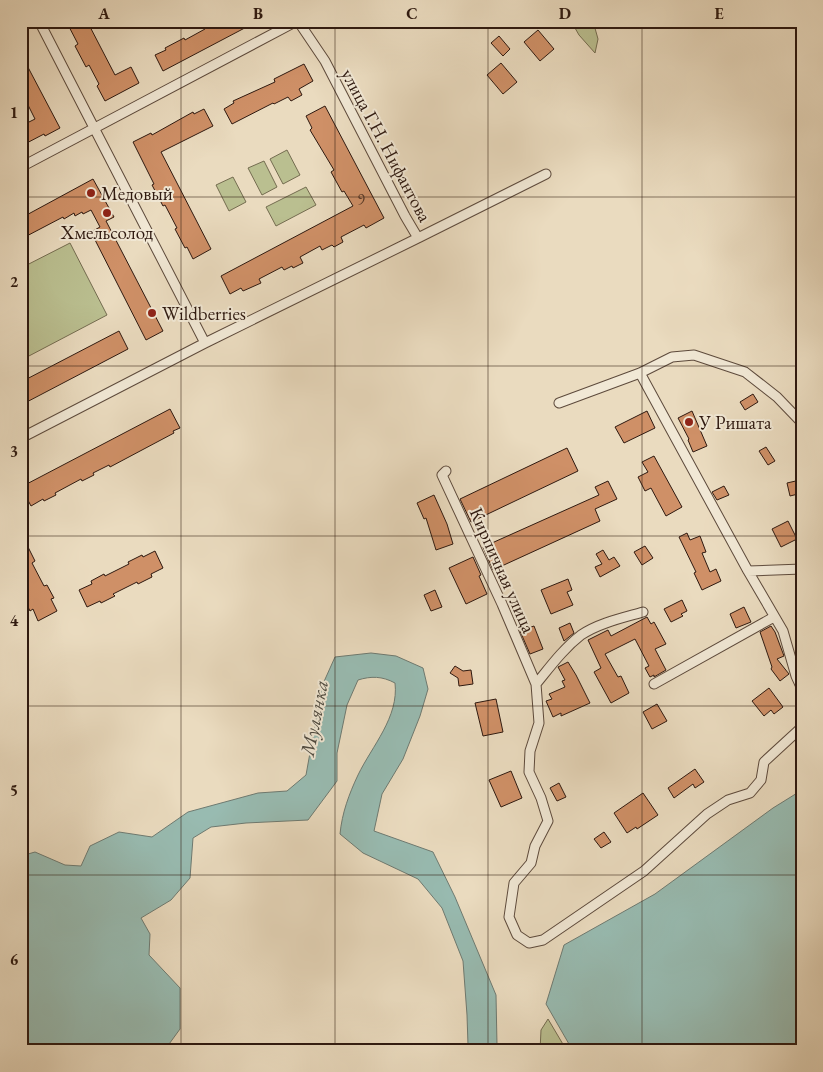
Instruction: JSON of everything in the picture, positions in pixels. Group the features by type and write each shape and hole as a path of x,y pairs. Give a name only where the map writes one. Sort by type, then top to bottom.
{"street":[{"path":"39,21 206,343"},
{"path":"21,167 297,21"},
{"name":"улица Г.Н. Нифантова","path":"21,438 206,343 418,238 325,61 297,21"},
{"path":"418,238 546,174"},
{"path":"559,403 640,373 672,357 694,355 708,358 745,372 777,398 802,423"},
{"path":"640,373 782,631 802,689"},
{"name":"Кирпичная улица","path":"446,471 442,475 502,604 536,684 539,723 530,751 529,772 541,798 548,821 535,846 531,862 514,883 509,917 517,935 528,943 543,940 644,871 707,814 728,800 750,793 761,780 764,762 802,727"},
{"path":"748,571 802,570"},
{"path":"536,684 565,650 582,635 600,625 643,612"},
{"path":"654,684 774,617"}],"green space":[{"path":"571,21 593,21 598,39 595,53 579,35"},
{"path":"287,150 300,175 283,184 270,159"},
{"path":"264,161 277,187 262,195 248,168"},
{"path":"233,177 246,202 229,211 216,185"},
{"path":"306,187 316,205 276,226 266,207"},
{"path":"70,243 107,315 27,357 21,346 21,268"},
{"path":"548,1019 567,1051 540,1051 541,1030"}],"water":[{"path":"371,653 396,656 423,668 428,689 420,716 403,759 382,794 374,831 433,852 455,897 496,995 497,1045 495,1051 467,1051 467,1015 463,961 442,908 418,879 363,853 340,834 344,811 352,789 393,708 395,683 386,679 372,677 358,680 347,705 337,753 337,781 308,820 211,827 193,838 190,878 171,900 141,918 150,934 149,955 180,988 180,1029 164,1051 21,1051 21,856 35,852 65,865 81,866 90,846 119,832 152,837 188,812 258,793 287,791 306,775 322,686 335,657"},
{"path":"802,790 802,1051 573,1051 546,1004 564,945 655,894 773,808"}],"building":[{"path":"66,21 87,21 115,75 131,67 139,83 105,101 89,65 86,67 75,46 78,44"},
{"path":"216,21 258,21 163,71 155,55 184,38 185,40 205,29 204,27"},
{"path":"538,30 554,49 540,61 524,42"},
{"path":"499,36 510,49 503,56 491,43"},
{"path":"21,54 60,128 21,146 21,126 35,119 25,99 21,101"},
{"path":"501,63 517,82 503,94 487,75"},
{"path":"304,64 313,81 299,89 302,95 291,101 288,97 273,103 232,124 224,109 234,103 233,101 275,82 274,79"},
{"path":"325,106 384,218 366,228 364,225 341,237 343,242 334,247 332,245 322,250 320,246 300,257 303,263 293,268 292,266 284,270 282,267 259,279 261,283 243,291 241,288 230,294 221,276 353,206 344,191 342,192 331,172 334,170 310,130 312,128 306,116"},
{"path":"204,109 213,126 161,152 211,249 193,259 175,229 177,228 165,205 163,206 152,185 154,184 133,142 151,133 152,135 193,112 194,114"},
{"path":"93,179 114,217 106,221 163,331 146,340 91,232 100,227 91,210 75,216 74,213 64,219 63,217 21,239 21,218"},
{"path":"119,331 128,349 21,405 21,382"},
{"path":"753,394 758,402 745,410 740,402"},
{"path":"170,409 180,428 173,431 174,433 110,467 109,465 93,473 94,475 82,481 81,479 55,493 56,495 44,501 43,499 31,506 21,487"},
{"path":"647,411 655,428 624,443 615,427"},
{"path":"692,411 707,446 693,452 689,439 678,418"},
{"path":"766,447 775,461 768,465 759,451"},
{"path":"567,448 578,471 471,522 460,499"},
{"path":"654,456 682,507 666,516 651,488 645,491 638,477 648,472 642,462"},
{"path":"800,480 802,493 790,496 787,483"},
{"path":"608,481 617,499 595,509 600,521 493,570 483,547 599,495 595,487"},
{"path":"724,486 729,495 717,500 712,492"},
{"path":"434,495 447,524 453,544 436,550 426,518 424,519 417,503"},
{"path":"788,521 797,539 781,547 772,529"},
{"path":"687,533 690,540 700,536 706,552 702,553 710,572 716,569 721,581 702,590 694,573 696,572 679,537"},
{"path":"645,546 653,558 642,565 634,552"},
{"path":"28,547 35,561 32,563 44,586 47,585 54,598 51,599 57,611 38,621 33,609 30,611 23,597 26,596 21,587 21,550"},
{"path":"603,550 609,560 614,557 620,566 600,577 595,567 602,564 596,554"},
{"path":"155,551 163,568 151,574 152,577 113,594 115,596 87,607 79,590 92,584 91,581 104,574 105,576 142,555 143,557"},
{"path":"473,557 487,594 466,604 449,568"},
{"path":"568,579 572,590 567,592 573,605 551,614 541,590"},
{"path":"435,590 442,607 431,611 424,595"},
{"path":"682,600 687,611 681,614 683,616 671,622 664,609"},
{"path":"744,607 751,622 736,628 730,614"},
{"path":"647,617 651,624 654,622 666,644 655,649 666,670 654,677 654,675 650,677 645,668 649,666 635,639 605,654 618,677 621,676 629,693 611,703 594,672 601,668 588,640 608,630 611,636"},
{"path":"570,623 574,633 564,641 559,628"},
{"path":"534,626 543,649 530,654 520,631"},
{"path":"771,626 784,656 777,659 789,674 780,681 771,669 772,667 760,632"},
{"path":"568,662 590,703 561,716 561,713 553,717 546,701 552,699 549,694 565,687 562,681 565,680 558,667"},
{"path":"455,666 463,671 471,670 473,684 459,686 458,678 450,673"},
{"path":"769,688 783,707 774,714 771,710 764,716 752,701"},
{"path":"496,699 503,732 483,736 475,703"},
{"path":"657,704 667,721 652,729 643,712"},
{"path":"695,769 704,782 695,788 693,784 674,798 668,788"},
{"path":"511,771 522,798 501,807 489,780"},
{"path":"559,783 566,797 557,801 550,788"},
{"path":"643,793 658,815 637,829 636,827 627,833 614,813"},
{"path":"604,832 611,842 601,848 594,839"}],"place":[{"name":"Медовый","path":"91,193"},
{"name":"Хмельсолод","path":"107,213"},
{"name":"Wildberries","path":"152,313"},
{"name":"У Ришата","path":"689,422"}],"water label":[{"name":"Мулянка","path":"314,718"}]}
